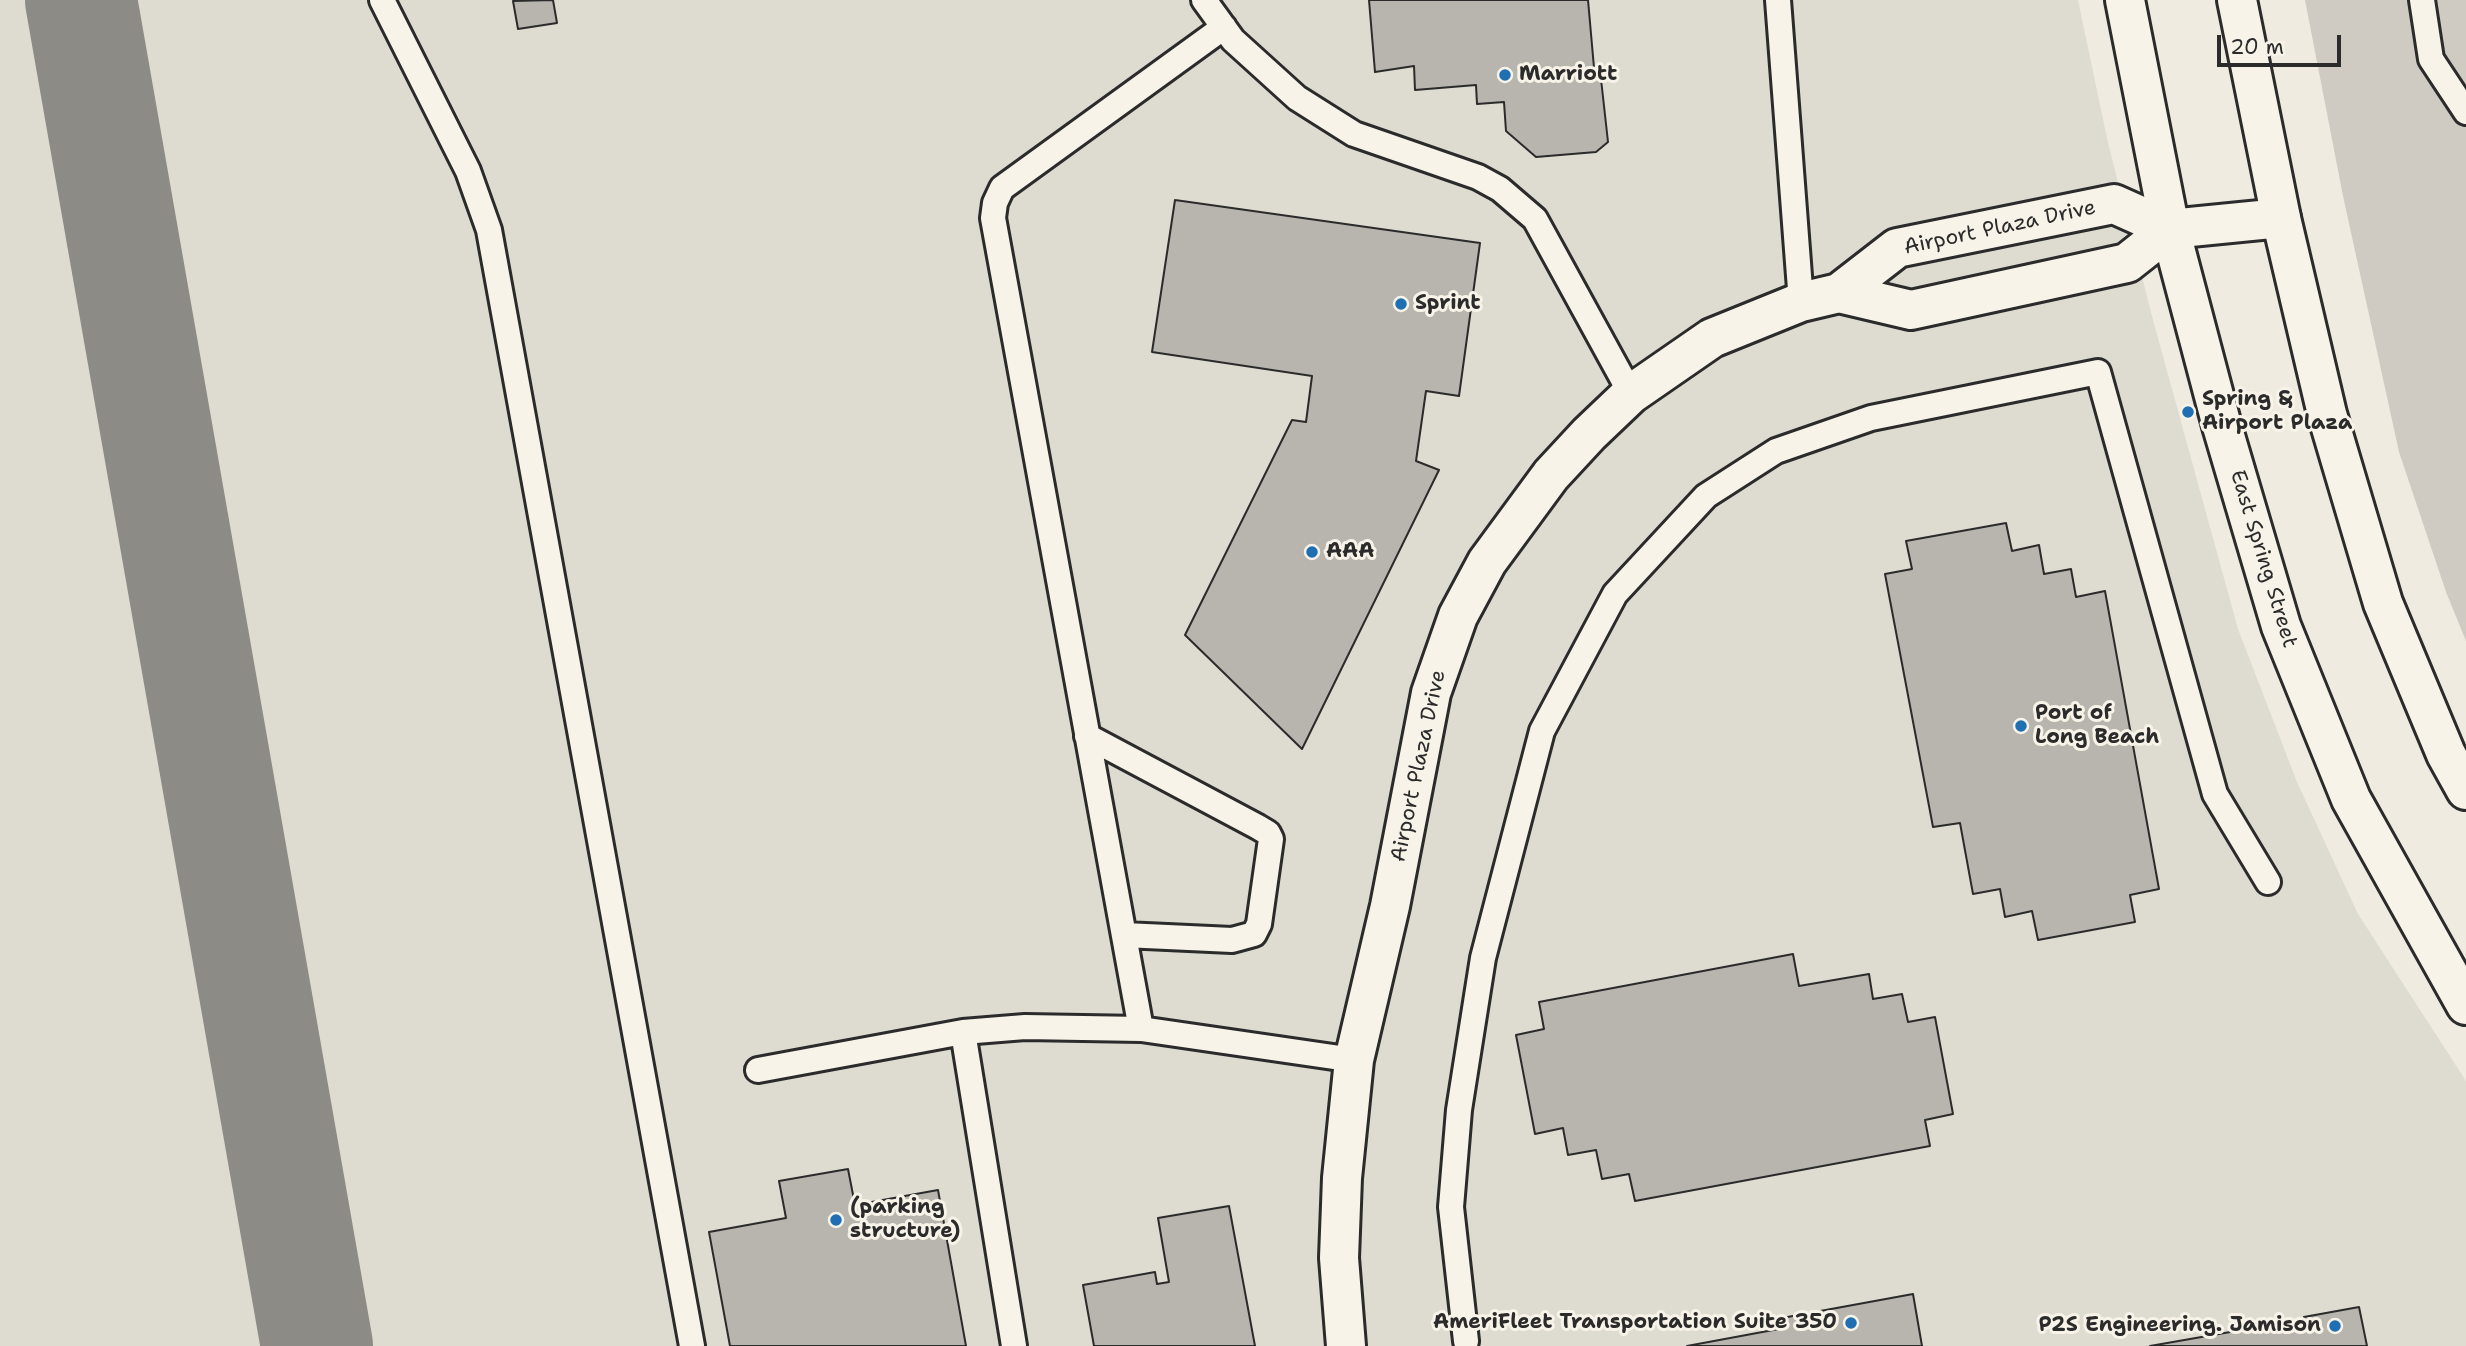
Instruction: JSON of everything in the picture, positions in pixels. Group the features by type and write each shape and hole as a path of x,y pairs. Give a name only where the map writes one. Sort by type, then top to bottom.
{"street":[{"name":"East Spring Street","path":"2124,0 2170,229 2222,426 2281,625 2351,799 2466,1005"},
{"path":"2237,0 2281,218 2327,414 2383,603 2446,754 2466,790"},
{"name":"Airport Plaza Drive","path":"1346,1346 1339,1258 1342,1178 1354,1060 1390,906 1431,693 1458,615 1488,562 1551,475 1631,394 1712,338 1801,302 1839,293 1897,248 2113,204 2170,229 2281,218"},
{"name":"Airport Plaza Drive","path":"1839,293 1911,310 2127,262 2170,229"}],"lane":[{"path":"382,0 468,171 488,230 504,303 692,1346"},
{"path":"1204,0 1242,49 1297,98 1354,134 1478,177 1500,189 1535,219 1631,394"},
{"path":"1778,0 1801,302"},
{"path":"2422,0 2431,59 2466,112"},
{"path":"1141,1030 995,234 995,204 1002,188 1224,27"},
{"path":"1466,1341 1451,1207 1459,1110 1483,958 1542,731 1615,594 1706,496 1776,451 1871,418 2098,372 2216,794 2268,882"},
{"path":"1087,736 1258,827 1268,833 1271,839 1259,924 1254,934 1232,940 1124,935"},
{"path":"758,1070 963,1032 1025,1027 1141,1030 1354,1060"},
{"path":"963,1032 1014,1346"}],"shaded area":[{"path":"0,0 2078,0 2108,143 2153,320 2238,629 2297,782 2358,914 2466,1081 2466,1346 0,1346"},
{"path":"2305,0 2466,0 2466,641 2446,592 2399,452 2343,196"}],"building":[{"path":"553,0 557,23 518,29 513,1"},
{"name":"Marriott","path":"1369,0 1588,0 1595,79 1601,79 1608,142 1596,152 1536,157 1506,131 1504,102 1477,104 1476,85 1415,90 1414,66 1375,72"},
{"name":"AAA","path":"1175,200 1480,243 1459,396 1426,391 1416,461 1439,470 1302,749 1185,635 1292,420 1306,422 1312,376 1152,352"},
{"name":"Port of Long Beach","path":"2006,523 2012,551 2039,545 2044,574 2071,569 2076,597 2105,591 2159,889 2130,895 2135,922 2038,940 2032,911 2005,917 2000,889 1973,894 1960,823 1933,827 1885,574 1912,569 1906,541"},
{"path":"1793,954 1799,986 1869,974 1873,999 1902,994 1908,1022 1935,1017 1953,1114 1925,1120 1930,1146 1635,1201 1629,1174 1602,1179 1596,1150 1568,1155 1563,1128 1535,1134 1516,1035 1544,1029 1539,1002"},
{"name":"(parking structure)","path":"848,1169 855,1205 938,1190 966,1346 730,1346 709,1232 786,1218 779,1181"},
{"path":"1229,1206 1255,1346 1094,1346 1083,1285 1155,1272 1157,1284 1169,1282 1158,1218"},
{"name":"AmeriFleet Transportation Suite 350","path":"1913,1294 1922,1346 1687,1346 1784,1328 1782,1318"},
{"name":"P2S Engineering. Jamison","path":"2359,1307 2367,1346 2150,1346 2276,1324 2309,1327 2304,1317"}],"taxiway":[{"path":"81,0 317,1346"}],"place":[{"name":"Marriott","path":"1505,75"},
{"name":"Sprint","path":"1401,304"},
{"name":"Spring & Airport Plaza","path":"2188,412"},
{"name":"AAA","path":"1312,552"},
{"name":"Port of Long Beach","path":"2021,726"},
{"name":"(parking structure)","path":"836,1220"},
{"name":"AmeriFleet Transportation Suite 350","path":"1851,1323"},
{"name":"P2S Engineering. Jamison","path":"2335,1326"}]}
